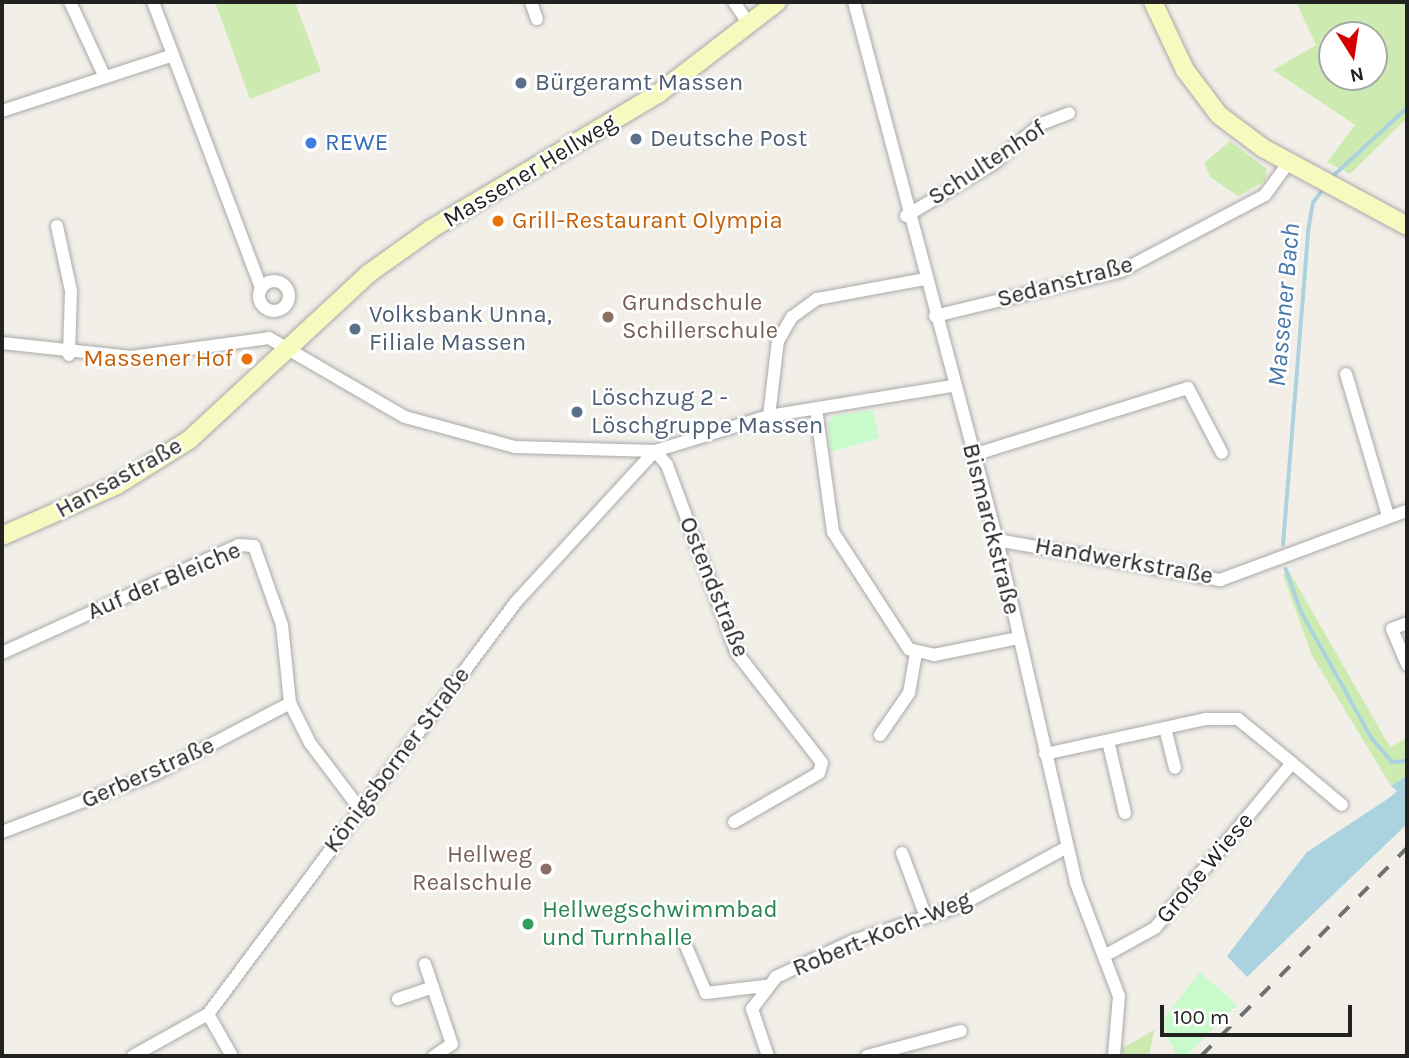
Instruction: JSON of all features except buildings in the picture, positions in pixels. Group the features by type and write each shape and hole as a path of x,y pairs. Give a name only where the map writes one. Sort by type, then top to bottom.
{"main road":[{"name":"Massener Hellweg","path":"288,347 331,305 423,235 659,93 777,2"},
{"path":"1153,2 1200,93 1236,129 1288,163 1407,226"},
{"name":"Hansastraße","path":"2,536 146,468 205,426 288,347"}],"street":[{"path":"70,2 103,73"},
{"path":"153,2 261,288"},
{"path":"531,2 537,19"},
{"path":"734,2 749,24"},
{"name":"Bismarckstraße","path":"854,2 906,216 997,540 1067,847 1119,996 1114,1056"},
{"path":"2,111 103,73 173,55"},
{"name":"Schultenhof","path":"906,216 1001,159 1041,124 1069,113"},
{"name":"Sedanstraße","path":"935,316 1121,271 1265,195 1288,163"},
{"path":"57,226 71,291 69,355"},
{"path":"769,416 778,341 792,317 817,299 925,279"},
{"path":"2,343 69,355 176,354 259,336 288,347 333,380 433,426 516,447 655,451 769,416 953,386"},
{"path":"1346,374 1388,516"},
{"path":"973,455 1188,388 1222,453"},
{"path":"816,408 833,532 916,655 909,693 880,735"},
{"name":"Königsborner Straße","path":"133,1056 208,1014 360,808 540,573 655,451"},
{"name":"Ostendstraße","path":"655,451 667,466 736,652 822,763 819,773 734,822"},
{"name":"Handwerkstraße","path":"997,540 1199,580 1233,578 1388,516 1407,511"},
{"name":"Auf der Bleiche","path":"2,653 248,544 259,553 282,625 289,703 310,743 360,808"},
{"path":"1407,622 1392,629 1407,665"},
{"path":"916,655 1018,638"},
{"name":"Gerberstraße","path":"2,832 155,774 289,703"},
{"path":"1045,754 1165,728 1238,719 1342,804"},
{"path":"1165,728 1175,768"},
{"path":"1108,741 1125,813"},
{"name":"Große Wiese","path":"1104,956 1156,928 1292,763"},
{"name":"Robert-Koch-Weg","path":"768,1056 752,1009 765,986 853,941 957,907 1067,847"},
{"path":"902,853 926,917"},
{"path":"686,946 706,993 765,986"},
{"path":"425,964 454,1050 434,1056"},
{"path":"398,999 433,987"},
{"path":"208,1014 232,1056"},
{"path":"867,1056 961,1031"}],"green space":[{"path":"215,2 295,2 321,71 250,99"},
{"path":"1296,2 1407,2 1407,118 1350,174 1327,162 1355,125 1273,70 1316,45"},
{"path":"1230,141 1267,169 1265,181 1238,196 1210,177 1204,163"},
{"path":"873,410 879,438 831,452 828,423 834,416"},
{"path":"1289,571 1390,747 1407,738 1407,776 1391,786 1312,656 1283,575"},
{"path":"1200,972 1237,1005 1186,1056 1177,1056 1161,1022"},
{"path":"1154,1030 1149,1056 1121,1056 1123,1048"}],"water":[{"path":"1407,776 1407,824 1247,977 1227,956 1307,852 1389,798 1397,791 1391,786"}],"waterway":[{"name":"Massener Bach","path":"1332,177 1407,108"},
{"name":"Massener Bach","path":"1283,545 1308,231 1313,203 1323,189"},
{"name":"Massener Bach","path":"1286,569 1302,613 1372,738 1392,762 1407,761"}],"railway":[{"path":"1201,1056 1407,848"}],"place":[{"name":"Bürgeramt Massen","path":"521,83"},
{"name":"Deutsche Post","path":"636,139"},
{"name":"REWE","path":"311,143"},
{"name":"Grill-Restaurant Olympia","path":"498,221"},
{"name":"Grundschule Schillerschule","path":"608,317"},
{"name":"Volksbank Unna, Filiale Massen","path":"355,329"},
{"name":"Massener Hof","path":"247,359"},
{"name":"Löschzug 2 - Löschgruppe Massen","path":"577,412"},
{"name":"Hellweg Realschule","path":"546,869"},
{"name":"Hellwegschwimmbad und Turnhalle","path":"528,924"}]}
